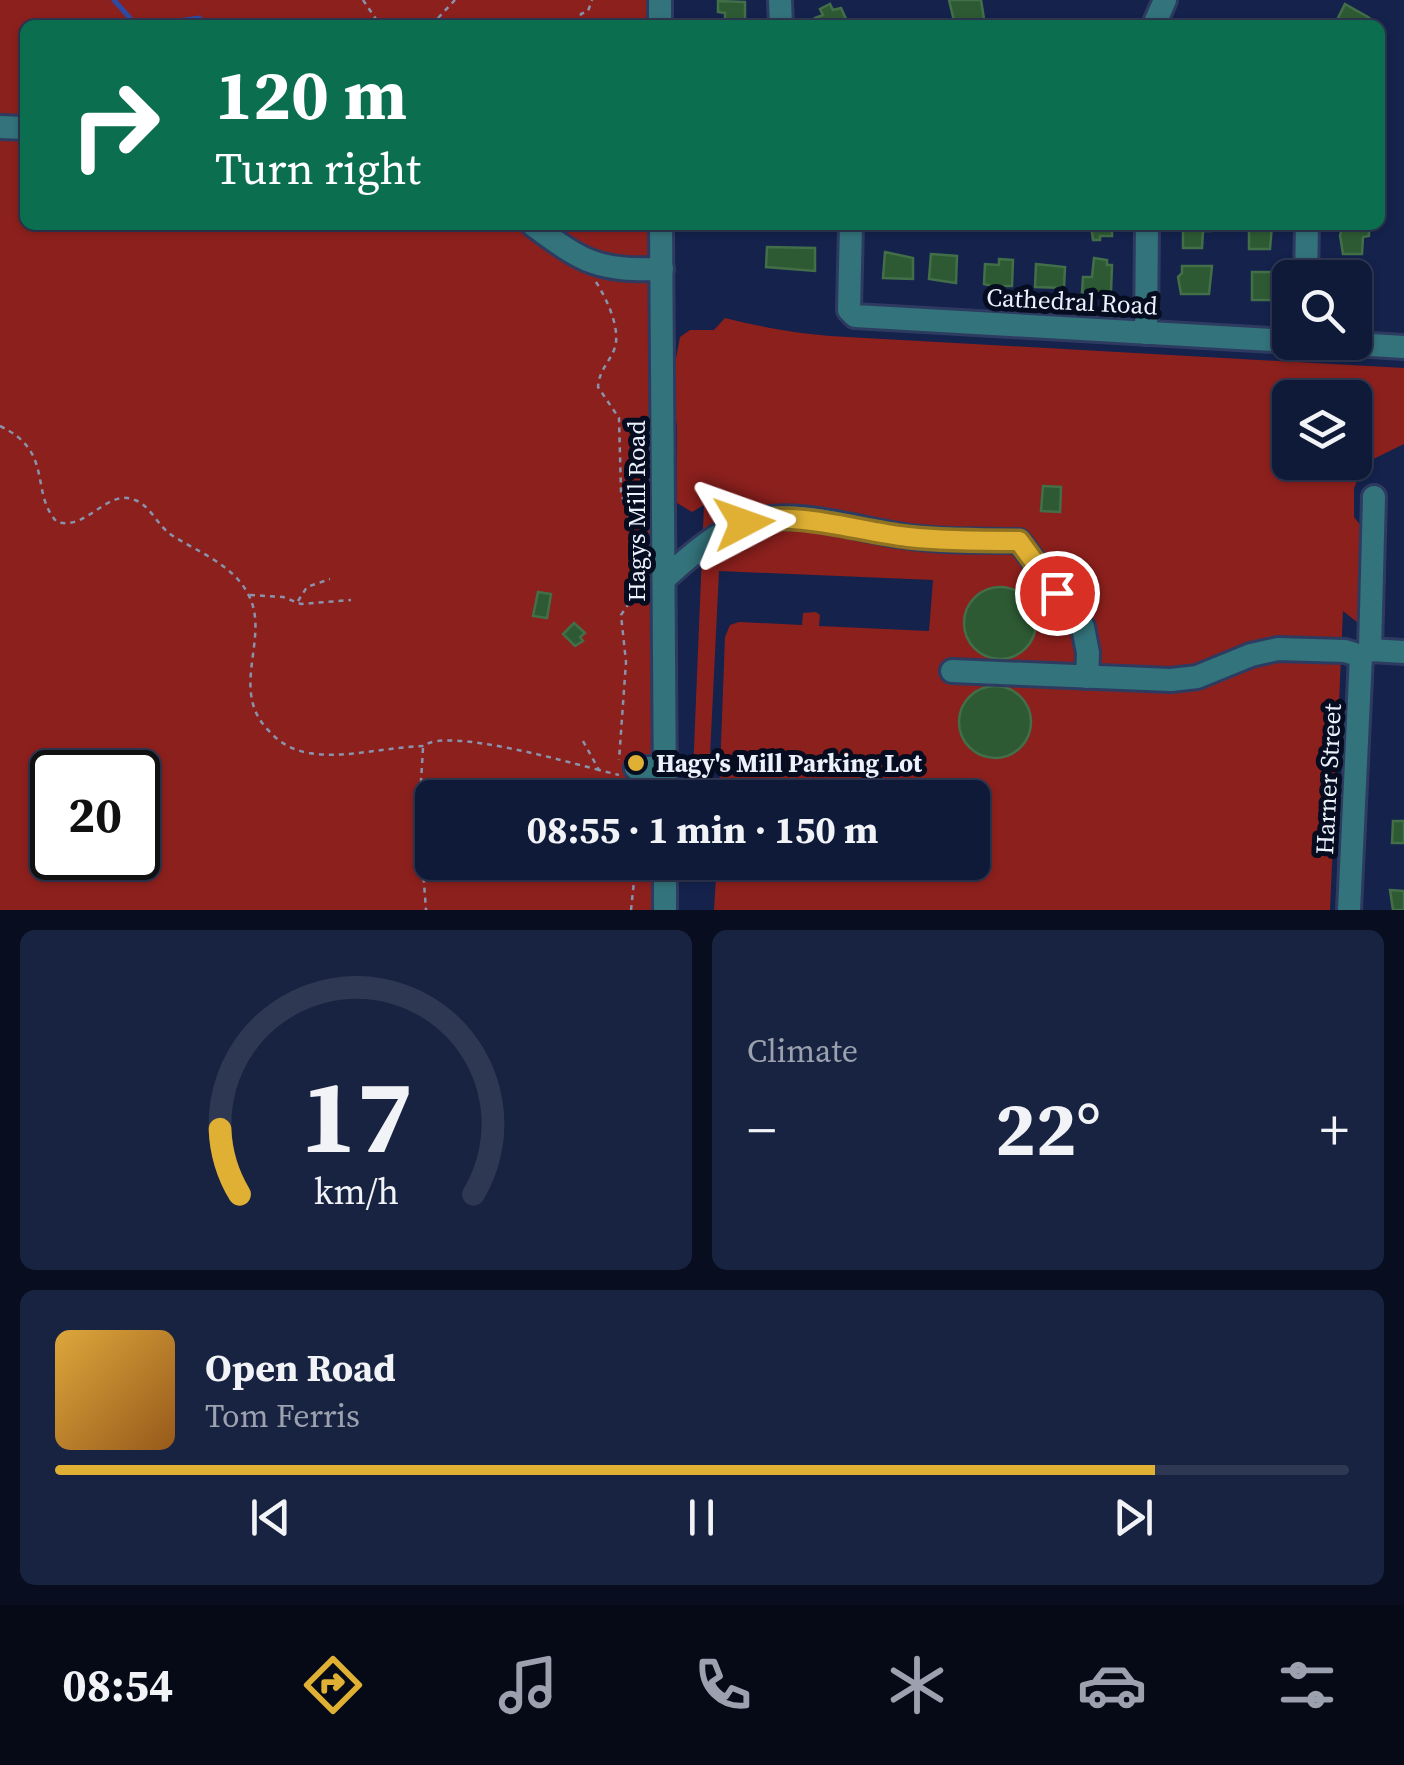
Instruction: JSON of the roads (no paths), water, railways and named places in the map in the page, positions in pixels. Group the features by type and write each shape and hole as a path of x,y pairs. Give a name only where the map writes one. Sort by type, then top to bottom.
{"street":[{"path":"541,230 583,259 618,270 662,269"},
{"name":"Hagys Mill Road","path":"661,230 665,780"},
{"name":"Cathedral Road","path":"851,230 852,314 1272,340"},
{"path":"1146,333 1147,230"},
{"path":"1306,260 1307,230"},
{"path":"1372,345 1404,347"},
{"name":"Harner Street","path":"1349,910 1374,497"},
{"path":"664,579 722,534 760,519 833,522 908,537 1019,541 1083,627 1087,677"},
{"path":"952,671 1184,679 1250,655 1278,650 1404,652"},
{"path":"628,771 665,768"},
{"path":"665,880 665,910"}],"waterway":[{"path":"114,0 132,20"},
{"path":"185,20 202,20"}],"place":[{"name":"Hagy's Mill Parking Lot","path":"636,763"}]}
